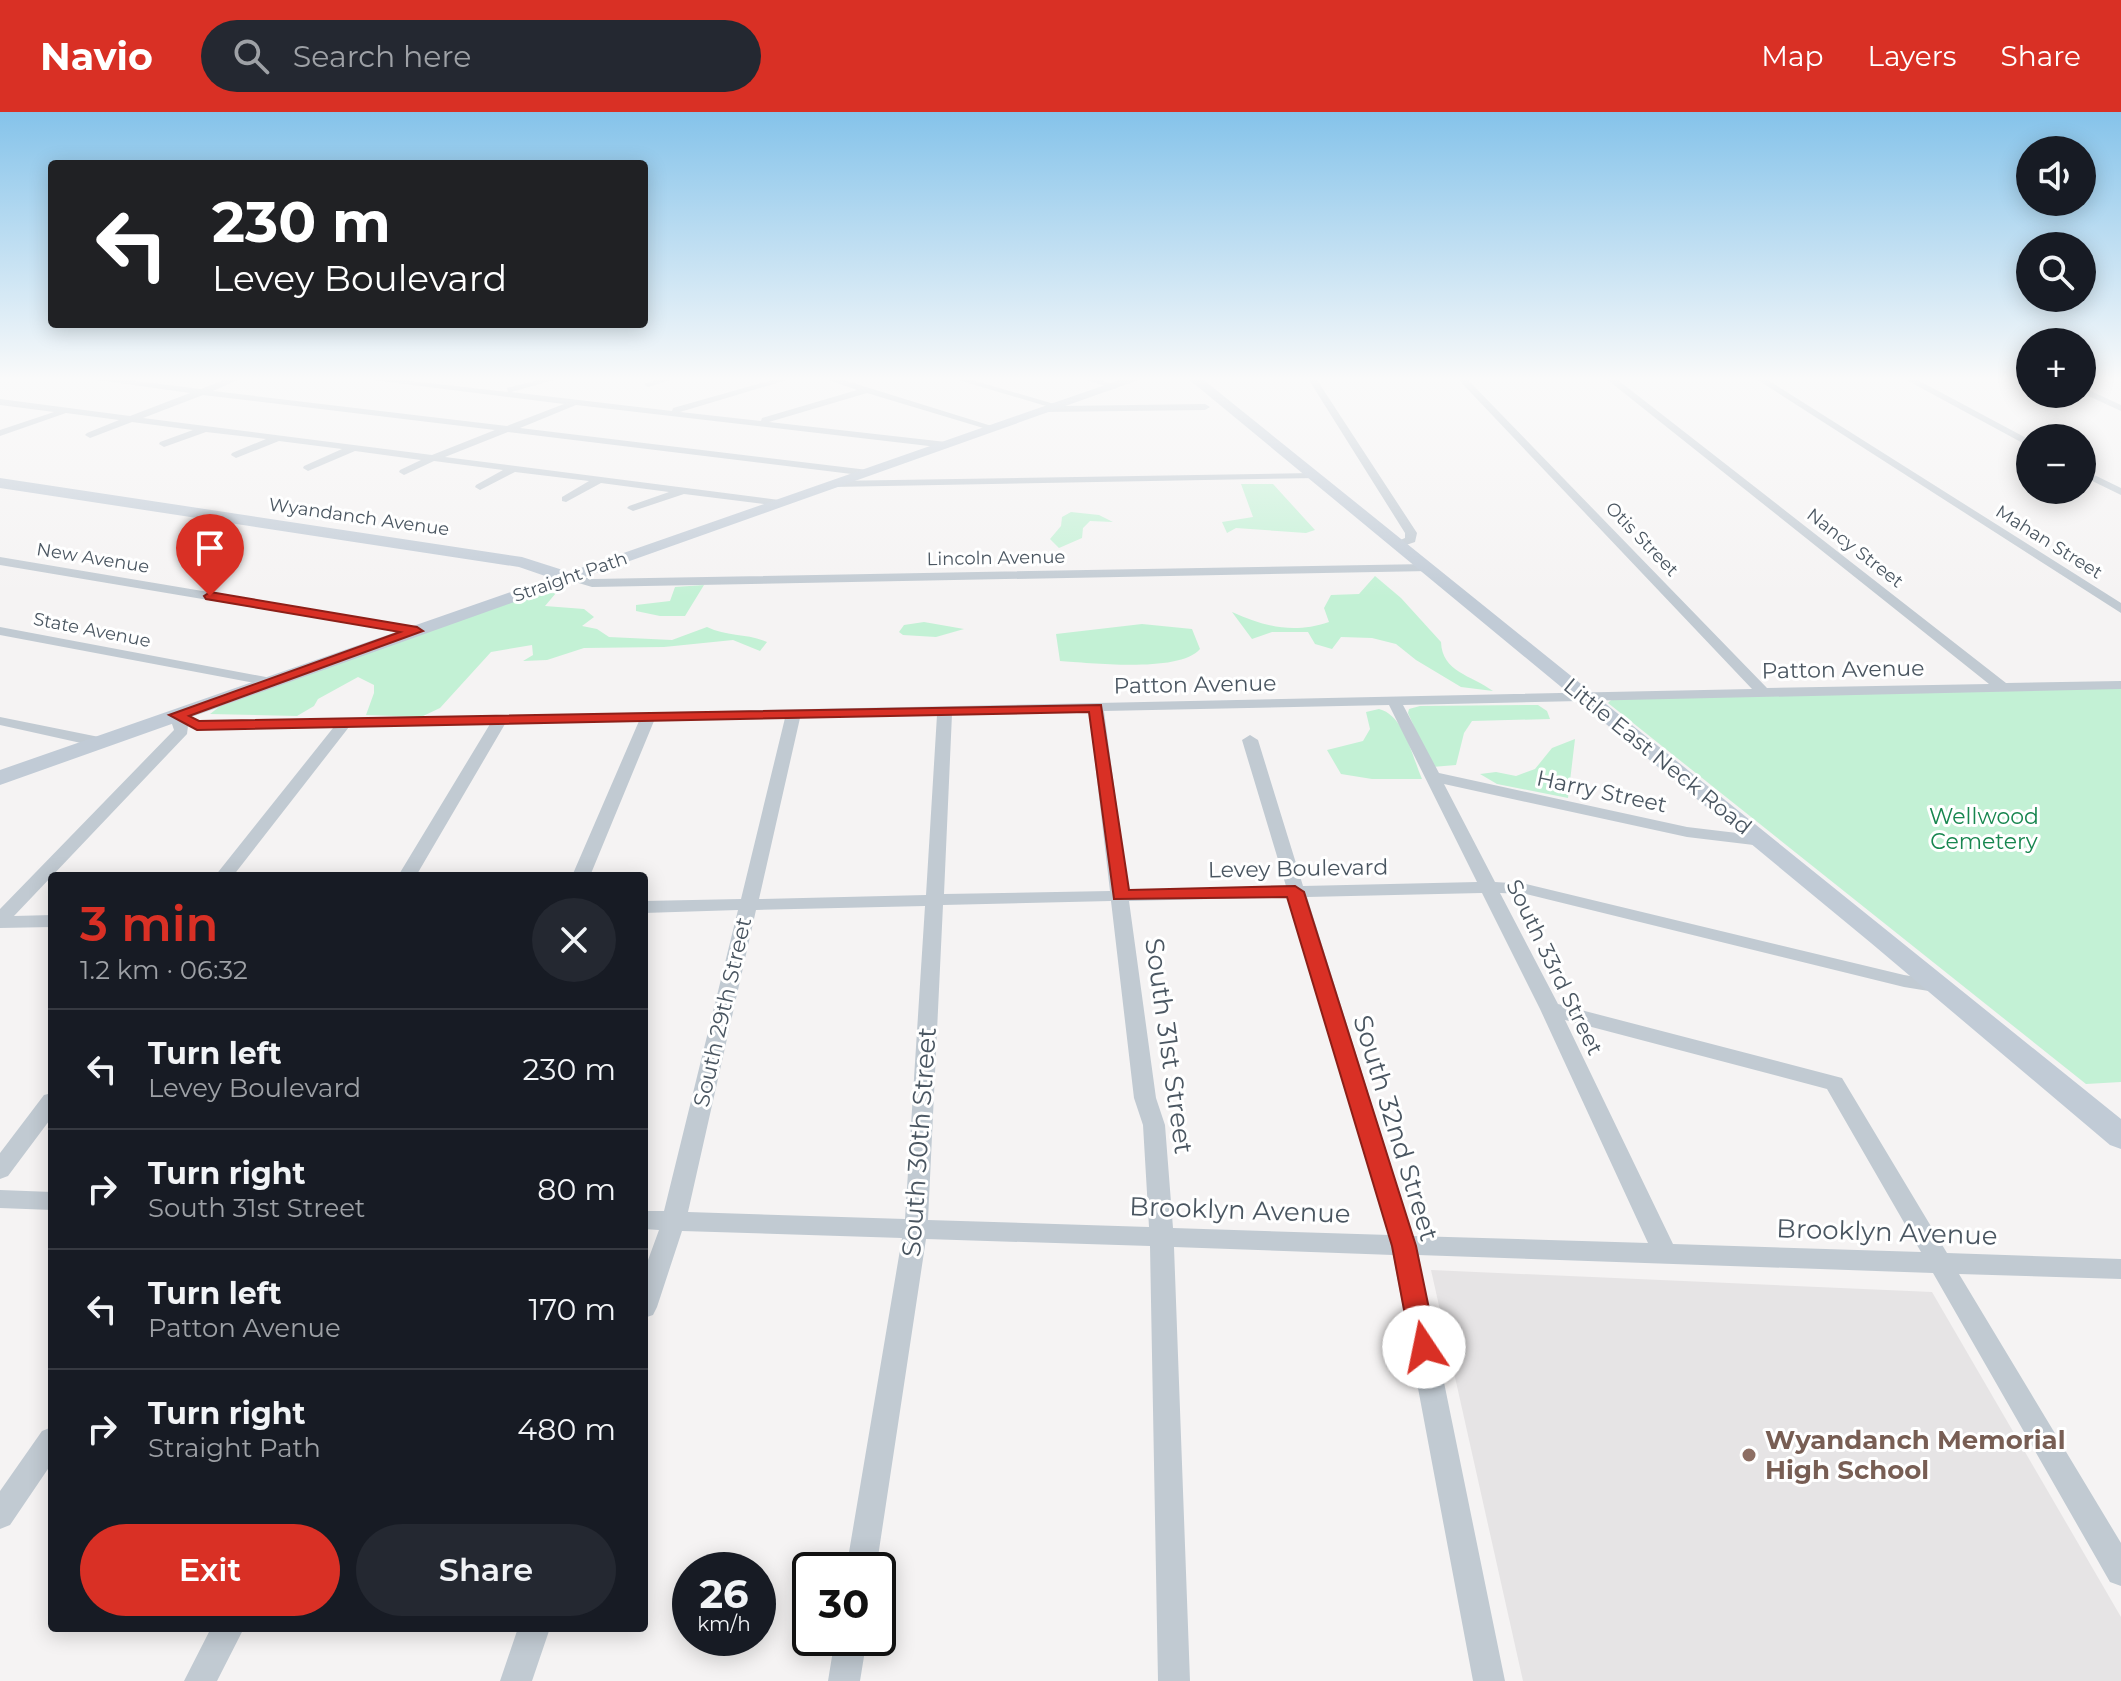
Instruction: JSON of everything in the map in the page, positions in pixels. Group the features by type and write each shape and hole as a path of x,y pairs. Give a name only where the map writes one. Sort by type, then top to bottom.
{"main road":[{"name":"Straight Path","path":"0,778 931,450"},
{"name":"Little East Neck Road","path":"1281,450 2121,1137"},
{"name":"Wyandanch Avenue","path":"0,483 522,562 568,578"}],"street":[{"path":"236,455 248,450"},
{"path":"308,468 349,450"},
{"path":"372,450 779,503"},
{"path":"404,472 453,450"},
{"path":"682,450 868,473"},
{"path":"1358,450 1411,533 1411,540 1397,544"},
{"name":"Otis Street","path":"1530,450 1763,692"},
{"name":"Nancy Street","path":"1701,450 2003,688"},
{"name":"Mahan Street","path":"1872,450 2121,609"},
{"path":"480,487 515,468"},
{"path":"832,484 1313,476"},
{"path":"2096,479 2121,492"},
{"path":"566,499 599,480"},
{"path":"633,508 685,490"},
{"name":"New Avenue","path":"0,561 417,631"},
{"name":"Lincoln Avenue","path":"568,578 592,583 1426,568"},
{"name":"State Avenue","path":"0,631 271,682"},
{"name":"Patton Avenue","path":"176,715 197,725 499,721 2121,685"},
{"name":"South 33rd Street","path":"1395,703 1550,1009 1666,1255"},
{"name":"South 31st Street","path":"1096,708 1145,1098 1154,1125 1162,1237 1174,1681"},
{"name":"South 30th Street","path":"864,1552 916,1228 945,711"},
{"path":"0,921 182,731 176,715"},
{"name":"South 29th Street","path":"648,1295 674,1220 793,715"},
{"path":"583,872 648,717"},
{"path":"0,721 99,742"},
{"path":"409,872 499,721"},
{"path":"227,872 345,723"},
{"name":"South 32nd Street","path":"1250,740 1404,1246 1489,1681"},
{"name":"Harry Street","path":"1433,777 1687,832 1762,841"},
{"name":"Levey Boulevard","path":"648,907 1489,887 1526,889 1904,981 1941,987"},
{"path":"0,921 48,921"},
{"path":"1550,1009 1834,1083 2121,1571"},
{"path":"0,1170 48,1106"},
{"path":"0,1199 48,1201"},
{"name":"Brooklyn Avenue","path":"648,1220 2121,1269"},
{"path":"0,1515 48,1446"},
{"path":"200,1681 226,1632"},
{"path":"516,1681 533,1632"},
{"path":"844,1681 848,1656"}],"shaded area":[{"name":"Wyandanch Memorial High School","path":"1431,1270 1932,1292 2121,1617 2121,1681 1523,1681"}],"green space":[{"path":"1241,484 1273,484 1315,530 1306,533 1236,528 1227,533 1222,522 1253,517"},
{"path":"1071,512 1099,515 1113,522 1090,521 1083,528 1082,538 1059,548 1050,539 1061,526 1062,517"},
{"path":"1375,576 1401,598 1441,642 1446,660 1452,666 1493,691 1461,687 1396,644 1372,638 1341,637 1332,649 1315,644 1308,632 1272,632 1252,639 1232,612 1280,627 1316,626 1329,622 1324,608 1331,595 1359,594"},
{"path":"704,585 685,616 660,616 636,611 636,605 670,601 675,587"},
{"path":"556,593 545,606 584,609 594,617 582,626 597,629 609,637 672,640 707,627 767,642 760,651 733,640 664,647 584,648 547,660 523,661 533,655 532,645 491,652 440,708 421,717 366,715 374,685 358,677 318,699 314,706 297,716 210,714 219,707 531,594"},
{"path":"924,622 964,629 936,637 903,635 899,632 904,625"},
{"path":"1142,624 1192,629 1200,649 1190,656 1155,664 1060,661 1056,634"},
{"name":"Wellwood Cemetery","path":"2121,688 2121,1082 2086,1084 1608,703 1612,699"},
{"path":"1538,705 1547,711 1550,719 1472,721 1464,733 1456,765 1432,767 1408,713 1409,709 1420,706"},
{"path":"1379,709 1395,719 1401,728 1422,779 1372,779 1341,774 1327,750 1363,741 1370,729 1366,712"},
{"path":"1575,739 1568,798 1497,784 1480,774 1496,772 1516,776 1535,769 1552,748"}],"place":[{"name":"Wyandanch Memorial High School","path":"1749,1455"}],"route":[{"path":"210,596 417,631 176,715 197,725 1096,708 1121,896 1295,892 1404,1246 1424,1347"}]}
